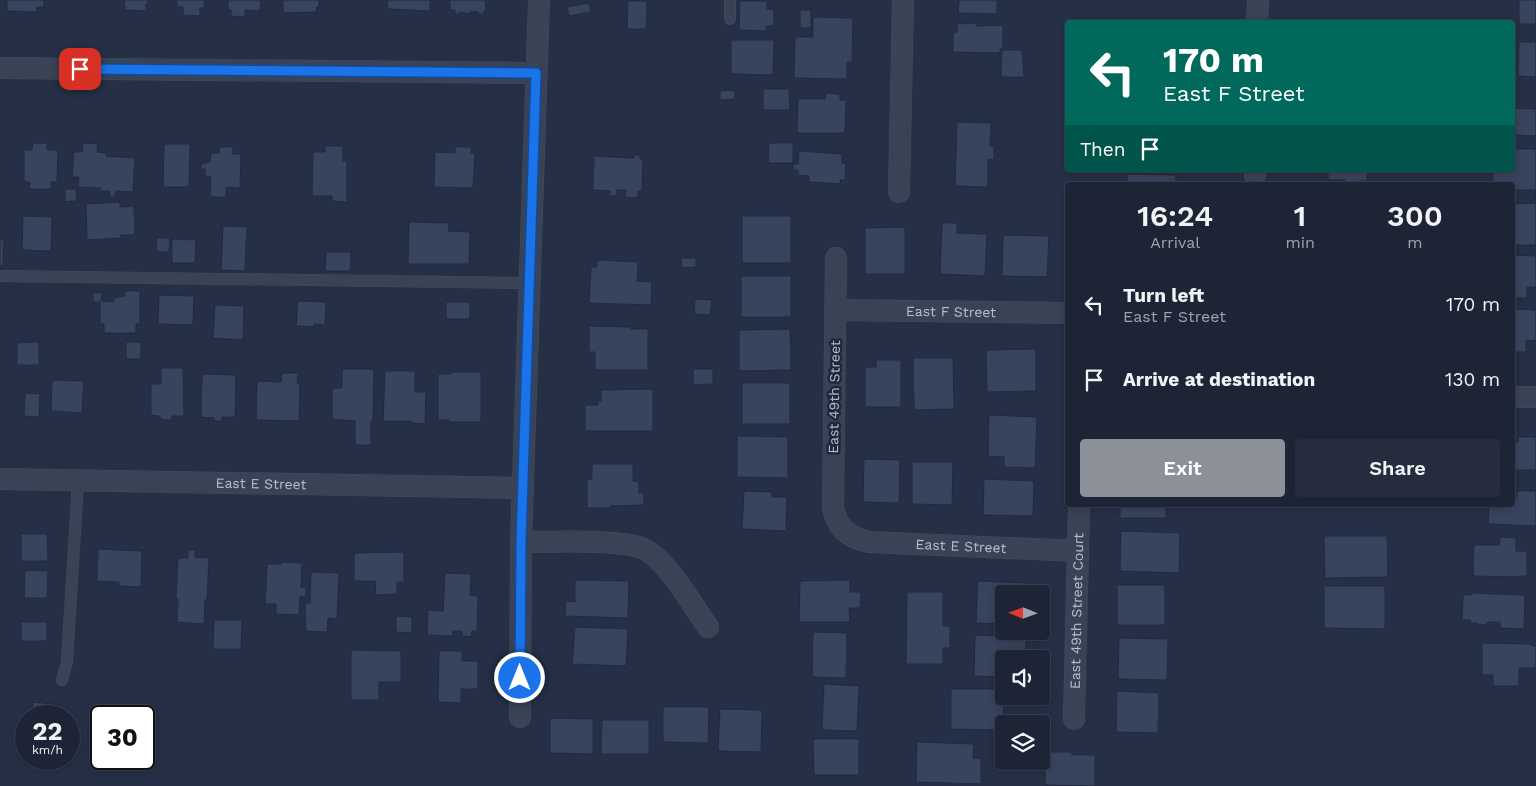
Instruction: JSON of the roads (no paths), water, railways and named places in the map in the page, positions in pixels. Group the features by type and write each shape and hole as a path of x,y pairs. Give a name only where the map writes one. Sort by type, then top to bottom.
{"street":[{"path":"520,717 521,542 539,0"},
{"path":"899,192 903,0"},
{"path":"1257,20 1258,0"},
{"path":"0,68 536,73"},
{"name":"East 49th Street","path":"836,258 833,506 835,518 846,532"},
{"name":"East F Street","path":"836,310 1065,313"},
{"path":"1515,397 1536,397"},
{"name":"East E Street","path":"0,479 523,488"},
{"name":"East 49th Street Court","path":"1074,719 1079,507"},
{"name":"East E Street","path":"846,532 856,538 869,542 1078,551"},
{"path":"521,542 623,543 646,550 660,562 675,580 708,627"}],"lane":[{"path":"730,0 730,19"},
{"path":"0,276 529,283"},
{"path":"62,680 67,662 78,480"}]}
